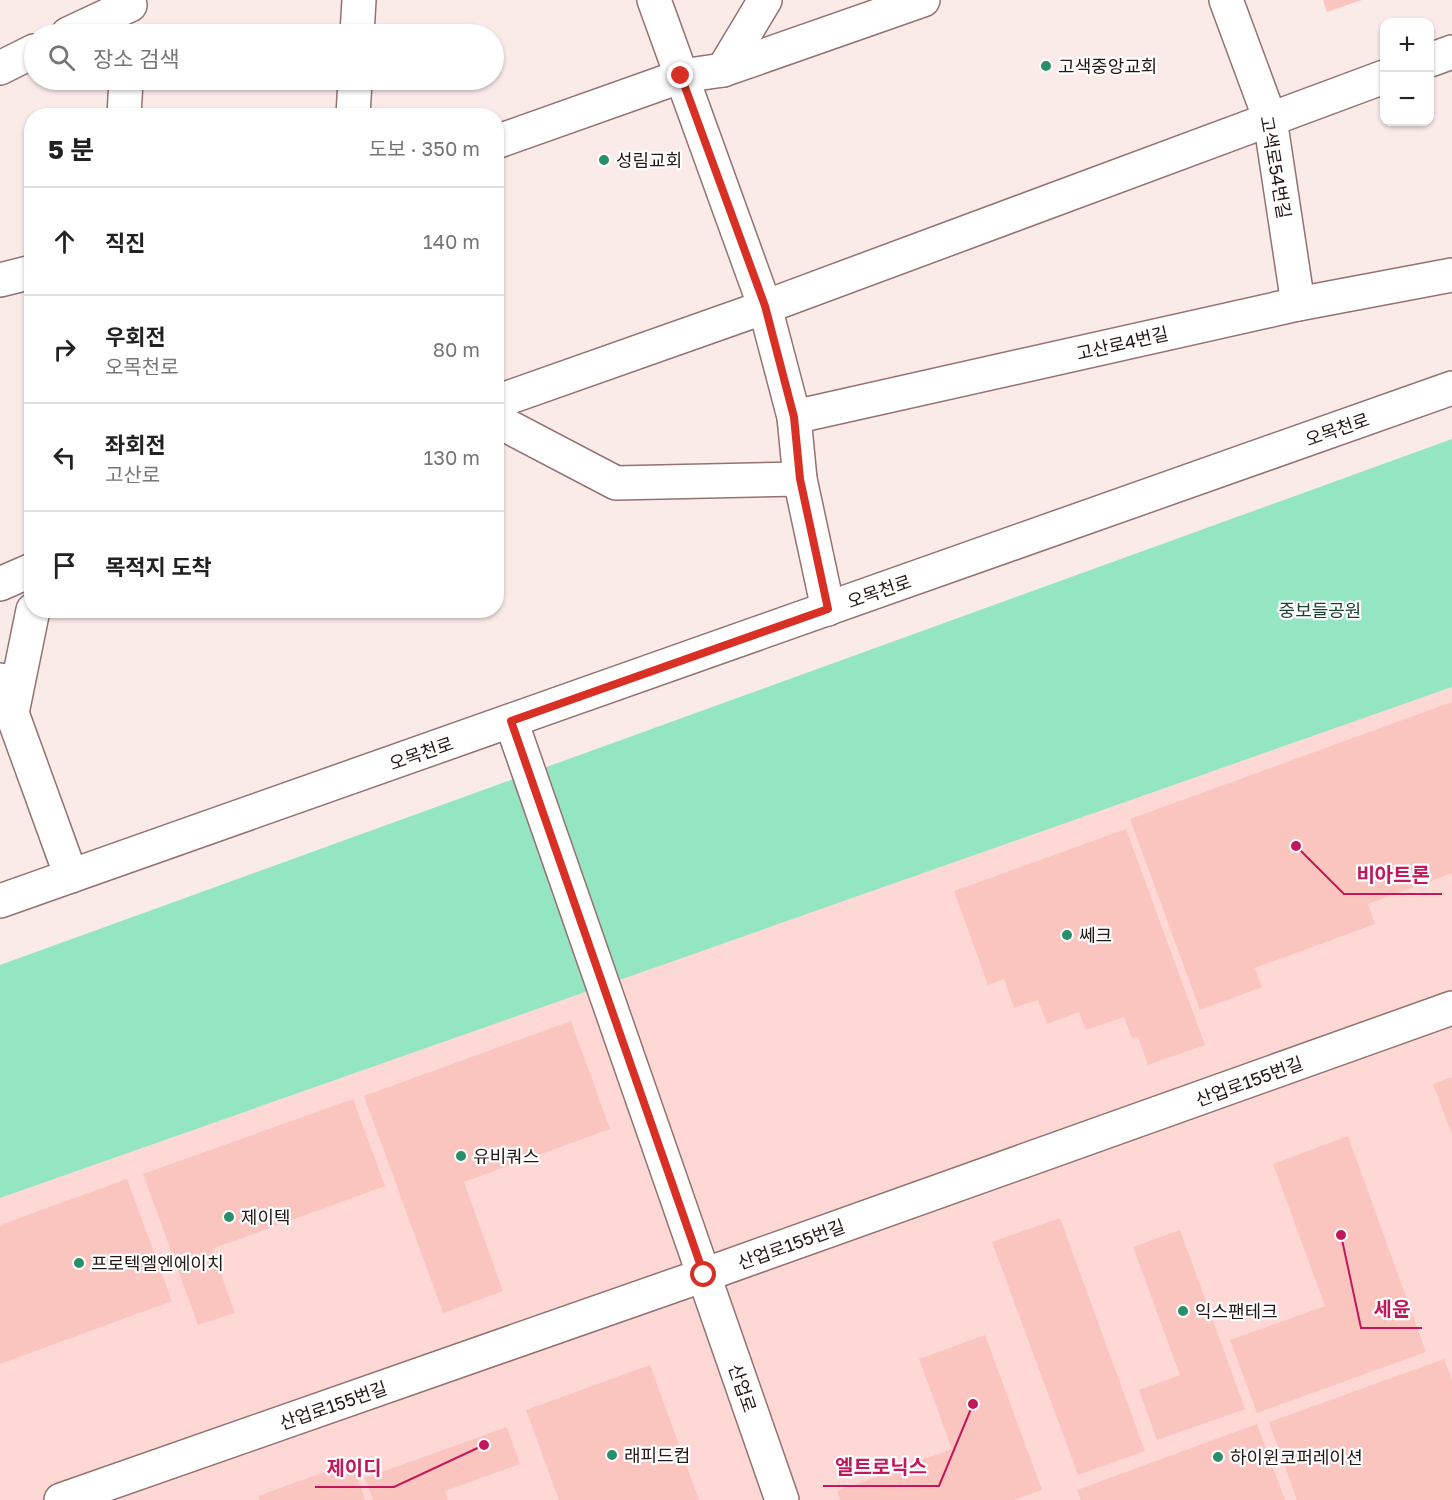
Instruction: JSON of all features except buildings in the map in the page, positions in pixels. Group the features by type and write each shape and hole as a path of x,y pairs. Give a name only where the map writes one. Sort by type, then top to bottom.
{"street":[{"path":"358,24 359,0"},
{"path":"654,0 765,306 794,417 800,479 828,609"},
{"path":"723,70 765,0"},
{"path":"504,139 681,76 723,70 923,0"},
{"name":"고색로54번길","path":"1226,0 1270,119 1298,304"},
{"path":"97,24 129,13"},
{"path":"1434,59 1452,52"},
{"path":"0,68 24,56"},
{"path":"504,399 765,306 1380,78"},
{"path":"124,108 125,90"},
{"path":"353,108 354,90"},
{"path":"0,280 24,274"},
{"name":"고산로4번길","path":"794,417 1298,304 1452,274"},
{"name":"오목천로","path":"0,901 1452,388"},
{"path":"504,424 616,483 800,479"},
{"path":"0,584 24,574"},
{"path":"12,713 31,618"},
{"path":"0,680 71,876"},
{"name":"산업로","path":"511,721 782,1500"},
{"name":"산업로155번길","path":"61,1500 704,1275 1452,1008"}],"shaded area":[{"path":"1452,687 1452,1500 0,1500 0,1198"}],"green space":[{"name":"중보들공원","path":"1452,439 1452,687 0,1198 0,965"}],"place":[{"name":"고색중앙교회","path":"1046,66"},
{"name":"성림교회","path":"604,160"},
{"name":"비아트론","path":"1296,846"},
{"name":"쎄크","path":"1067,935"},
{"name":"유비쿼스","path":"461,1156"},
{"name":"제이텍","path":"229,1217"},
{"name":"세윤","path":"1341,1235"},
{"name":"프로텍엘엔에이치","path":"79,1263"},
{"name":"익스팬테크","path":"1183,1311"},
{"name":"엘트로닉스","path":"973,1404"},
{"name":"제이디","path":"484,1445"},
{"name":"래피드컴","path":"612,1455"},
{"name":"하이윈코퍼레이션","path":"1218,1457"}],"route":[{"path":"681,76 765,306 794,417 800,479 828,609 511,721 704,1275"}]}
